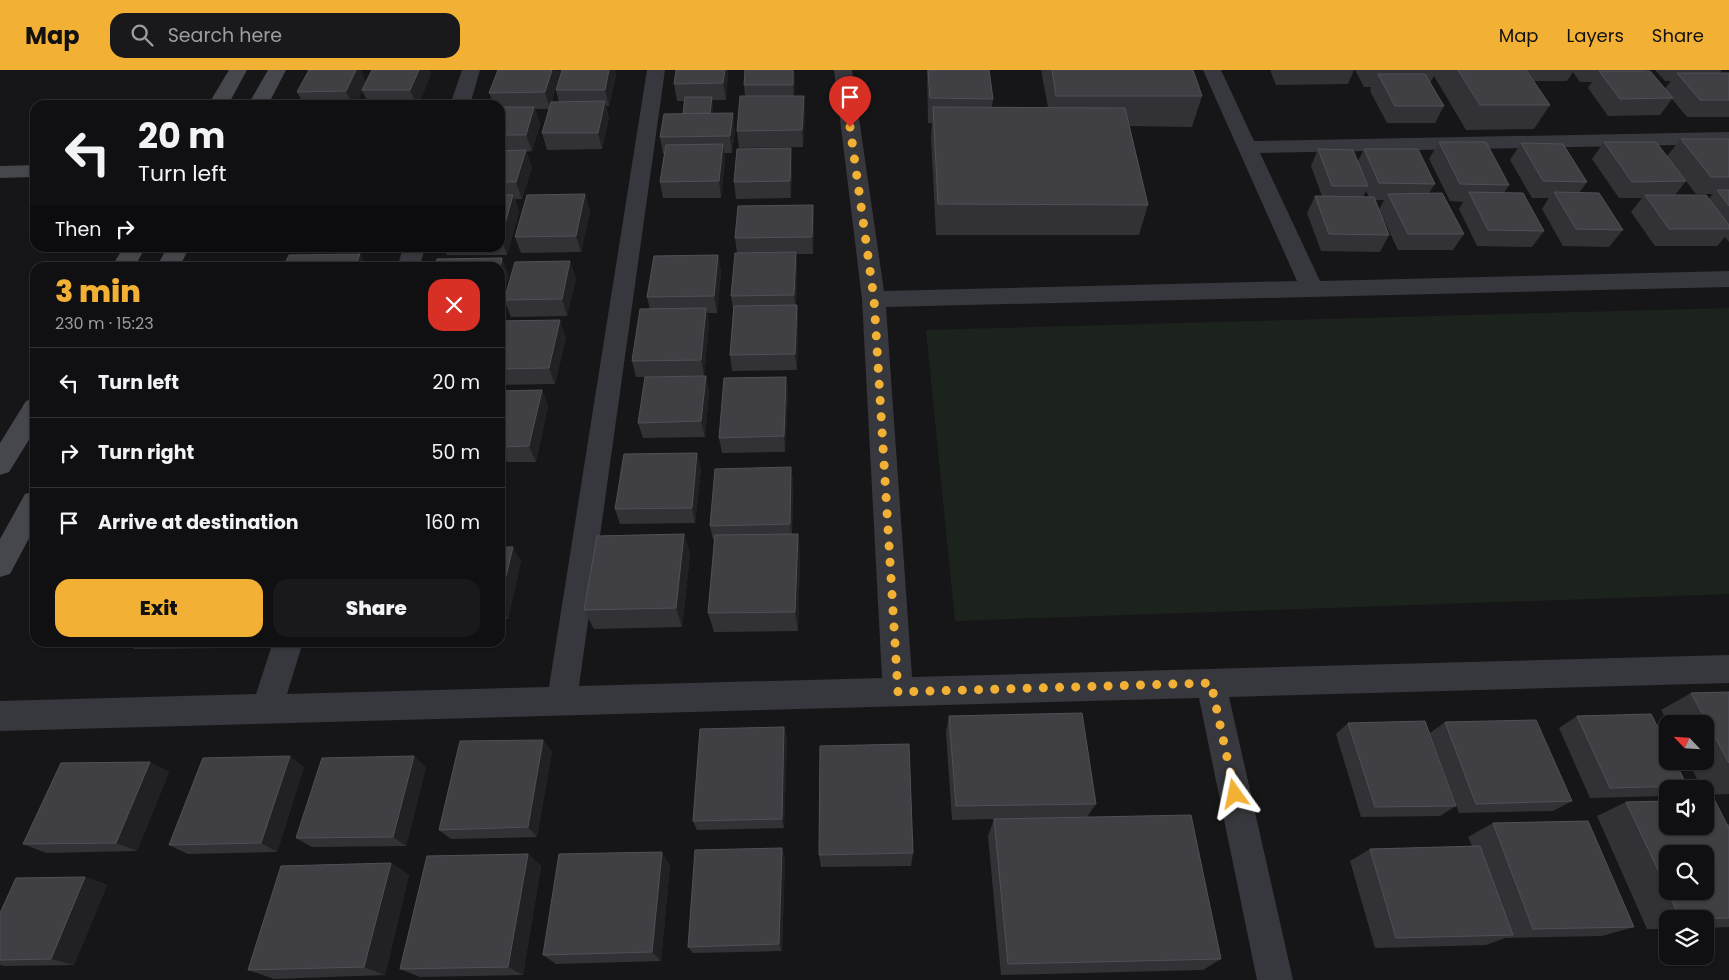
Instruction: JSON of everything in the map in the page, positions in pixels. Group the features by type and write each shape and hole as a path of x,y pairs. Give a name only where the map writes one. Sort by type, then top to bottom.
{"street":[{"path":"221,100 238,70"},
{"path":"261,100 277,70"},
{"path":"462,100 471,70"},
{"path":"562,700 656,70"},
{"path":"843,70 874,299 898,692"},
{"path":"1212,70 1312,289"},
{"path":"1247,147 1729,138"},
{"path":"0,172 30,171"},
{"path":"874,299 1729,279"},
{"path":"0,465 30,416"},
{"path":"0,565 30,511"},
{"path":"267,709 286,647"},
{"path":"0,716 1729,669"},
{"path":"1211,683 1275,980"}],"shaded area":[{"path":"1729,308 1729,594 955,621 926,330"}],"building":[{"path":"309,70 356,70 346,91 297,92"},
{"path":"372,70 419,70 410,90 362,90"},
{"path":"498,70 552,70 545,92 489,93"},
{"path":"562,70 609,70 605,90 556,90"},
{"path":"676,70 725,70 723,83 674,84"},
{"path":"745,70 793,70 793,85 744,85"},
{"path":"928,70 989,70 993,99 930,98"},
{"path":"1052,70 1193,70 1202,96 1056,96"},
{"path":"1458,70 1526,70 1550,105 1480,105"},
{"path":"1599,71 1650,71 1673,98 1620,99"},
{"path":"1677,73 1729,73 1729,100 1700,100"},
{"path":"1378,74 1425,74 1444,106 1395,106"},
{"path":"740,96 804,96 802,130 737,131"},
{"path":"685,97 712,97 710,113 683,114"},
{"path":"605,101 598,133 542,133 551,102"},
{"path":"505,107 534,107 526,135 505,135"},
{"path":"933,107 1125,108 1148,205 938,204"},
{"path":"733,113 730,136 660,137 664,114"},
{"path":"1681,139 1729,139 1729,177 1711,177"},
{"path":"1439,142 1486,142 1509,185 1460,184"},
{"path":"1604,142 1656,142 1686,181 1632,182"},
{"path":"1521,143 1563,144 1587,182 1543,181"},
{"path":"723,144 719,181 660,182 666,145"},
{"path":"791,148 790,181 734,182 737,149"},
{"path":"1318,149 1353,150 1368,186 1332,186"},
{"path":"1364,149 1418,149 1435,184 1379,183"},
{"path":"526,150 516,182 505,182 505,151"},
{"path":"1717,190 1729,190 1729,206"},
{"path":"1469,192 1523,193 1544,231 1488,230"},
{"path":"1554,192 1599,193 1623,230 1576,229"},
{"path":"1442,193 1464,234 1408,234 1388,194"},
{"path":"585,194 576,236 515,237 527,195"},
{"path":"505,195 513,195 505,224"},
{"path":"1645,195 1706,195 1729,225 1729,229 1669,229"},
{"path":"1315,196 1374,197 1389,235 1329,234"},
{"path":"813,205 812,237 735,238 738,206"},
{"path":"796,252 794,295 731,296 735,253"},
{"path":"360,254 357,262 286,262 289,255"},
{"path":"718,255 714,296 647,297 654,256"},
{"path":"502,258 501,262 436,262 437,259"},
{"path":"570,261 562,299 505,300 515,262"},
{"path":"797,305 795,354 730,355 734,306"},
{"path":"706,308 701,360 632,361 640,309"},
{"path":"560,320 549,368 505,369 505,321"},
{"path":"706,376 701,421 638,423 645,377"},
{"path":"786,377 784,436 719,438 724,378"},
{"path":"542,390 529,446 505,447 505,391"},
{"path":"697,453 692,508 615,509 624,454"},
{"path":"791,467 790,524 710,526 715,469"},
{"path":"684,534 676,608 584,610 597,536"},
{"path":"798,534 795,612 708,613 715,535"},
{"path":"505,547 513,547 505,580"},
{"path":"1729,692 1729,763 1714,735 1714,715 1703,715 1691,693"},
{"path":"1082,713 1096,804 956,806 949,716"},
{"path":"1651,714 1659,730 1659,770 1679,770 1684,780 1659,780 1659,787 1610,788 1577,716"},
{"path":"1536,720 1572,801 1476,804 1445,722"},
{"path":"1425,721 1456,806 1375,807 1348,723"},
{"path":"784,727 782,819 693,821 700,729"},
{"path":"543,740 528,827 439,830 460,741"},
{"path":"909,744 913,853 819,855 820,746"},
{"path":"290,756 261,843 169,845 203,758"},
{"path":"414,756 393,837 296,838 322,758"},
{"path":"150,762 116,843 23,844 61,763"},
{"path":"1714,799 1729,828 1729,918 1714,918 1714,910 1676,910 1672,900 1714,900 1714,845 1659,845 1659,872 1626,802 1659,801 1659,835 1714,835"},
{"path":"1191,815 1221,959 1008,964 994,819"},
{"path":"1588,821 1634,927 1533,929 1493,823"},
{"path":"1480,846 1513,935 1396,938 1370,849"},
{"path":"782,848 779,944 688,947 695,850"},
{"path":"662,852 652,952 543,955 559,854"},
{"path":"528,854 508,967 400,969 427,856"},
{"path":"391,863 364,967 248,970 281,866"},
{"path":"85,877 51,959 0,960 0,913 16,878"}],"route":[{"path":"850,127 874,299 898,692 1211,683 1235,794"}]}
